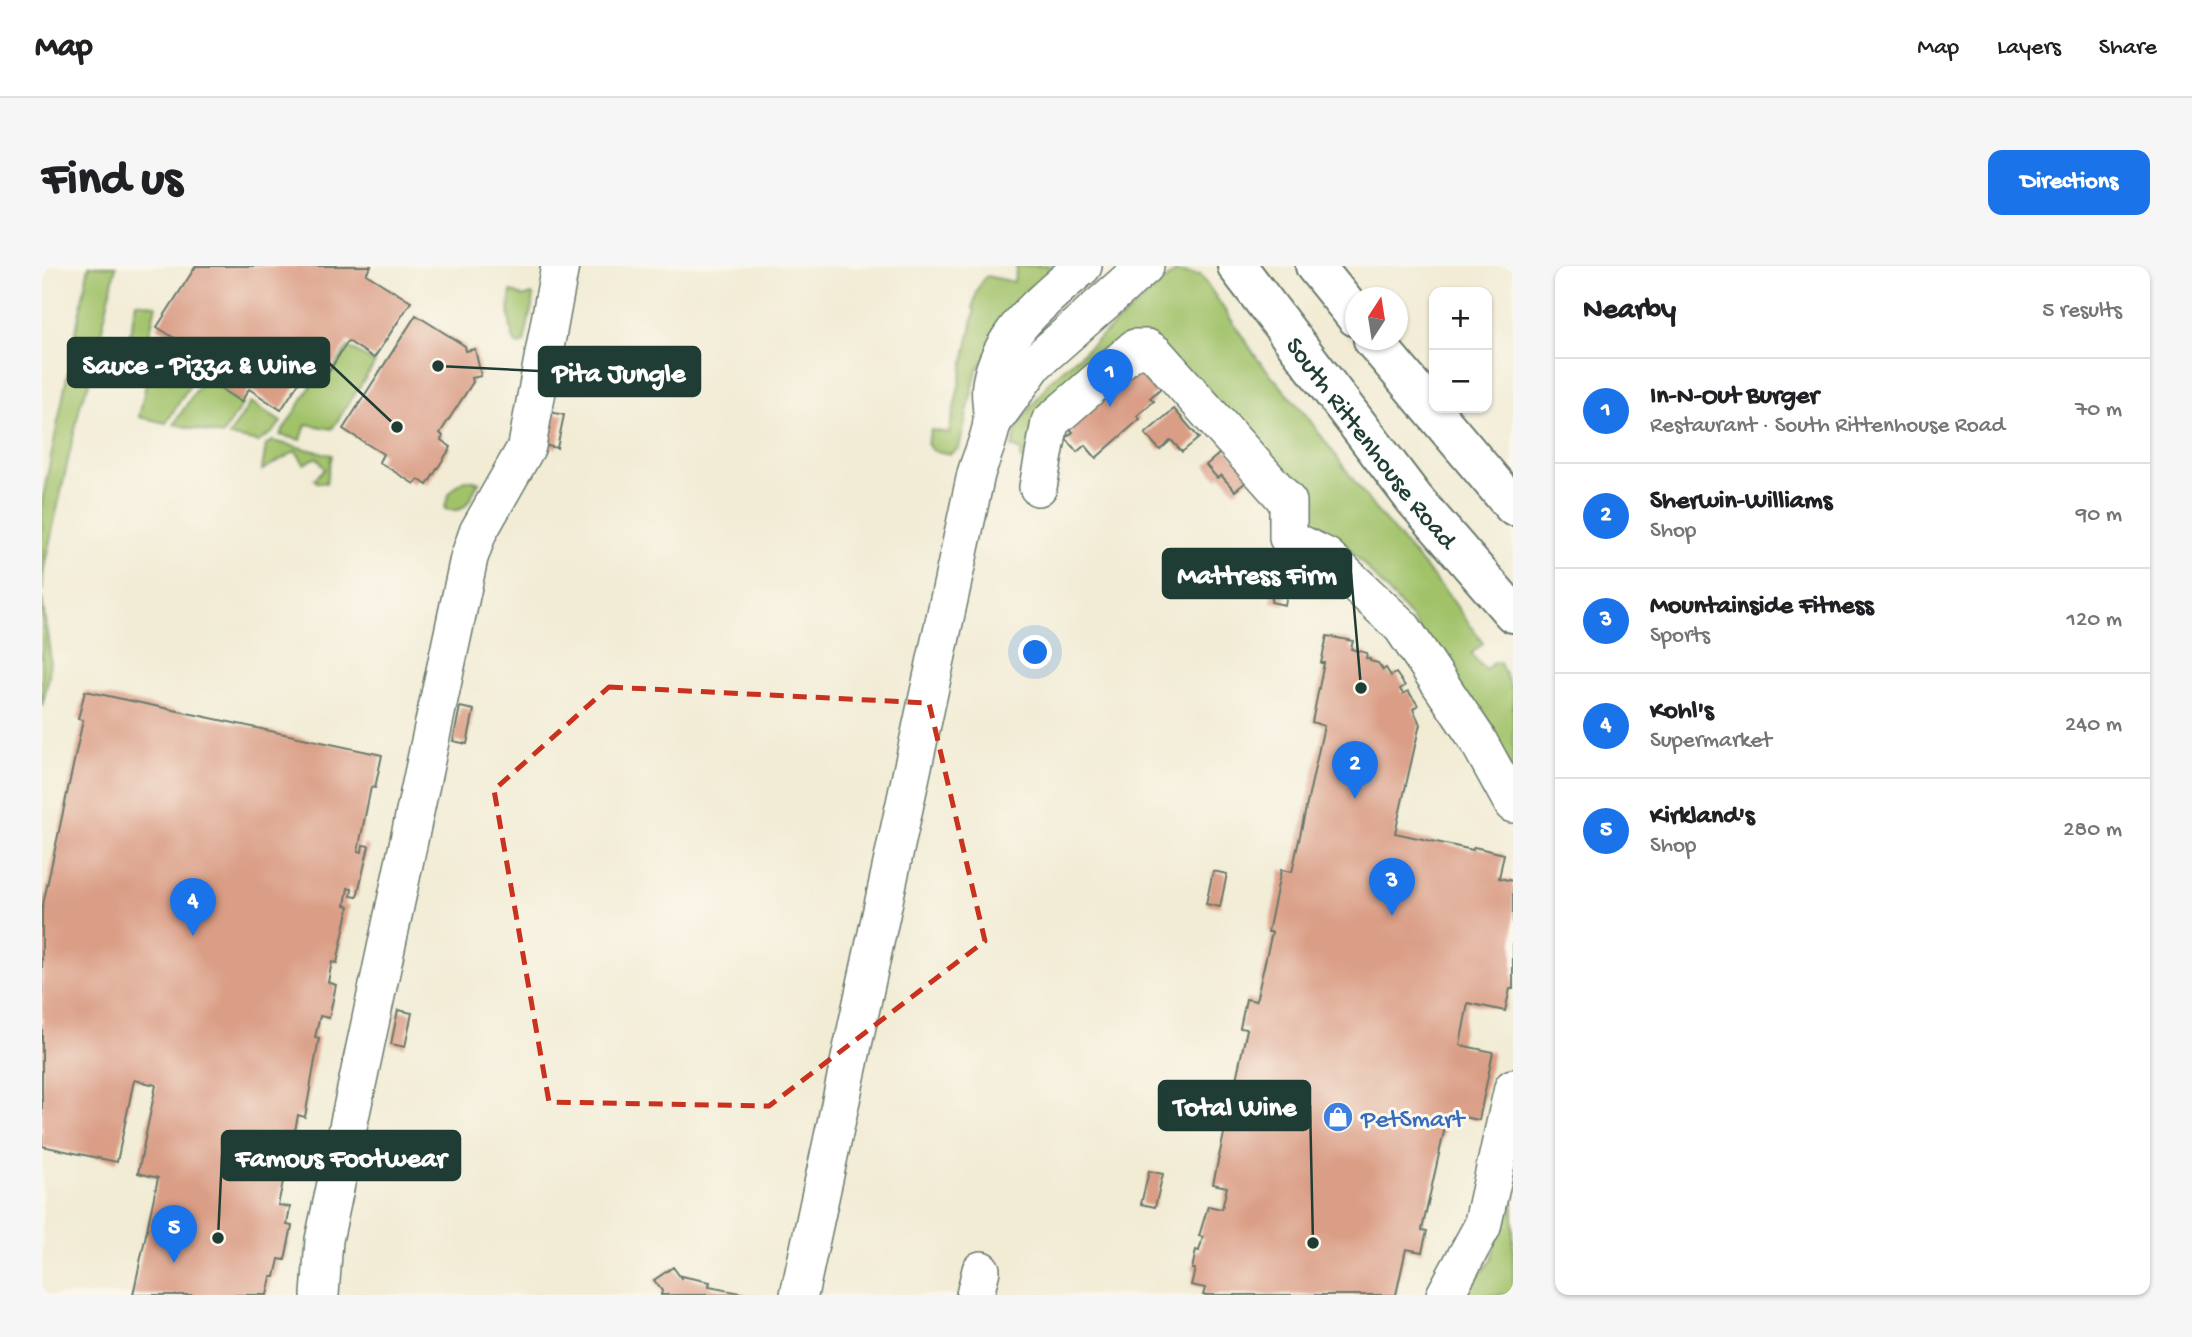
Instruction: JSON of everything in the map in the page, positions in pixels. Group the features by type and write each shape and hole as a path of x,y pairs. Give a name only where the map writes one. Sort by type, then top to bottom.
{"main road":[{"name":"South Rittenhouse Road","path":"1237,266 1415,500 1513,613"},
{"path":"1315,266 1345,303"},
{"path":"1381,350 1513,506"}],"lane":[{"path":"320,1295 324,1240 469,558 478,532 527,446 561,266"},
{"path":"992,423 991,385 998,362 1014,331 1035,307 1083,266"},
{"path":"799,1295 976,474 992,423 1035,363 1145,266"},
{"path":"1038,487 1050,422 1135,348 1147,348 1156,354 1288,502 1288,538 1327,557 1402,627 1476,737 1513,804"},
{"path":"1445,1295 1482,1227 1513,1088"}],"highlighted area":[{"path":"609,687 929,703 985,941 769,1106 549,1102 494,790"}],"green space":[{"path":"89,266 116,266 91,379 81,402 44,568 42,591 42,502"},
{"path":"1017,266 1057,266 977,370 959,448 950,454 932,450 927,444 931,430 949,433 979,286 987,276 1014,282"},
{"path":"1175,272 1201,275 1259,361 1306,415 1374,508 1450,597 1483,643 1471,654 1485,670 1493,663 1500,663 1513,692 1513,771 1410,616 1355,555 1343,545 1304,524 1158,343 1028,460 1020,459 1022,451 1012,447 1017,427 1049,382"},
{"path":"511,291 524,297 530,294 534,296 524,343 519,345 515,343 510,324"},
{"path":"136,302 156,305 147,345 129,339"},
{"path":"170,335 207,358 166,423 139,417 156,337 165,342"},
{"path":"348,347 375,363 332,429 306,424 301,440 280,435 313,383 322,387"},
{"path":"204,378 243,403 222,435 174,424"},
{"path":"251,402 281,422 273,432 258,442 229,436"},
{"path":"272,441 332,455 326,483 314,479 325,469 317,457 304,464 296,451 262,470 266,445"},
{"path":"466,480 479,482 466,504 458,510 445,509 451,492"},
{"path":"42,598 50,654 49,676 42,707"},
{"path":"1513,1163 1513,1295 1462,1295 1492,1257"}],"building":[{"path":"196,266 371,266 366,274 411,302 374,358 348,341 321,384 305,373 281,410 249,389 241,402 204,378 214,363 157,327"},
{"path":"416,315 465,346 466,351 475,349 481,376 472,378 473,382 440,433 443,436 441,440 451,447 427,485 418,479 414,484 379,462 383,454 343,429"},
{"path":"1121,343 1161,388 1150,398 1154,401 1137,416 1140,419 1096,458 1085,445 1077,452 1066,438 1073,432 1062,420"},
{"path":"1174,409 1199,438 1182,452 1171,440 1160,450 1145,434"},
{"path":"550,412 564,415 557,448 543,445"},
{"path":"1226,448 1252,477 1235,491 1221,475 1217,478 1206,465"},
{"path":"1278,568 1292,571 1285,605 1271,602"},
{"path":"1327,636 1353,641 1351,649 1367,653 1366,658 1378,663 1383,670 1386,668 1391,676 1396,673 1405,686 1400,689 1403,694 1408,691 1418,705 1413,709 1420,724 1395,833 1504,854 1499,878 1513,881 1513,989 1510,989 1505,1011 1468,1003 1460,1045 1493,1052 1479,1120 1448,1114 1422,1230 1427,1231 1422,1252 1406,1249 1396,1295 1203,1295 1205,1288 1191,1285 1195,1269 1192,1269 1196,1250 1199,1251 1203,1237 1199,1236 1208,1206 1222,1209 1227,1187 1213,1184 1247,1029 1240,1028 1246,999 1256,1001 1272,932 1268,932 1281,870 1292,872 1324,726 1312,722"},
{"path":"85,691 382,755 375,788 371,787 358,851 362,852 363,845 369,846 357,897 351,896 352,889 348,888 345,905 349,906 337,963 332,962 328,982 336,985 329,1018 320,1016 315,1037 319,1038 305,1117 298,1115 293,1141 308,1145 301,1180 284,1177 278,1205 290,1207 287,1225 292,1226 285,1260 279,1259 267,1295 133,1295 158,1178 138,1173 156,1085 134,1080 117,1162 42,1146 42,909 83,720 78,719"},
{"path":"460,707 474,710 467,744 453,741"},
{"path":"1213,871 1227,874 1220,907 1206,904"},
{"path":"398,1010 412,1013 405,1047 391,1044"},
{"path":"1149,1171 1163,1174 1155,1207 1141,1204"},
{"path":"673,1267 681,1278 710,1282 709,1287 751,1295 661,1295 662,1291 654,1280"}],"place":[{"name":"Pita Jungle","path":"438,366"},
{"name":"In-N-Out Burger","path":"1110,407"},
{"name":"Sauce - Pizza & Wine","path":"397,427"},
{"name":"Mattress Firm","path":"1361,688"},
{"name":"Sherwin-Williams","path":"1355,799"},
{"name":"Mountainside Fitness","path":"1392,916"},
{"name":"Kohl's","path":"193,936"},
{"name":"PetSmart","path":"1338,1117"},
{"name":"Famous Footwear","path":"218,1238"},
{"name":"Total Wine","path":"1313,1243"},
{"name":"Kirkland's","path":"174,1263"}]}
